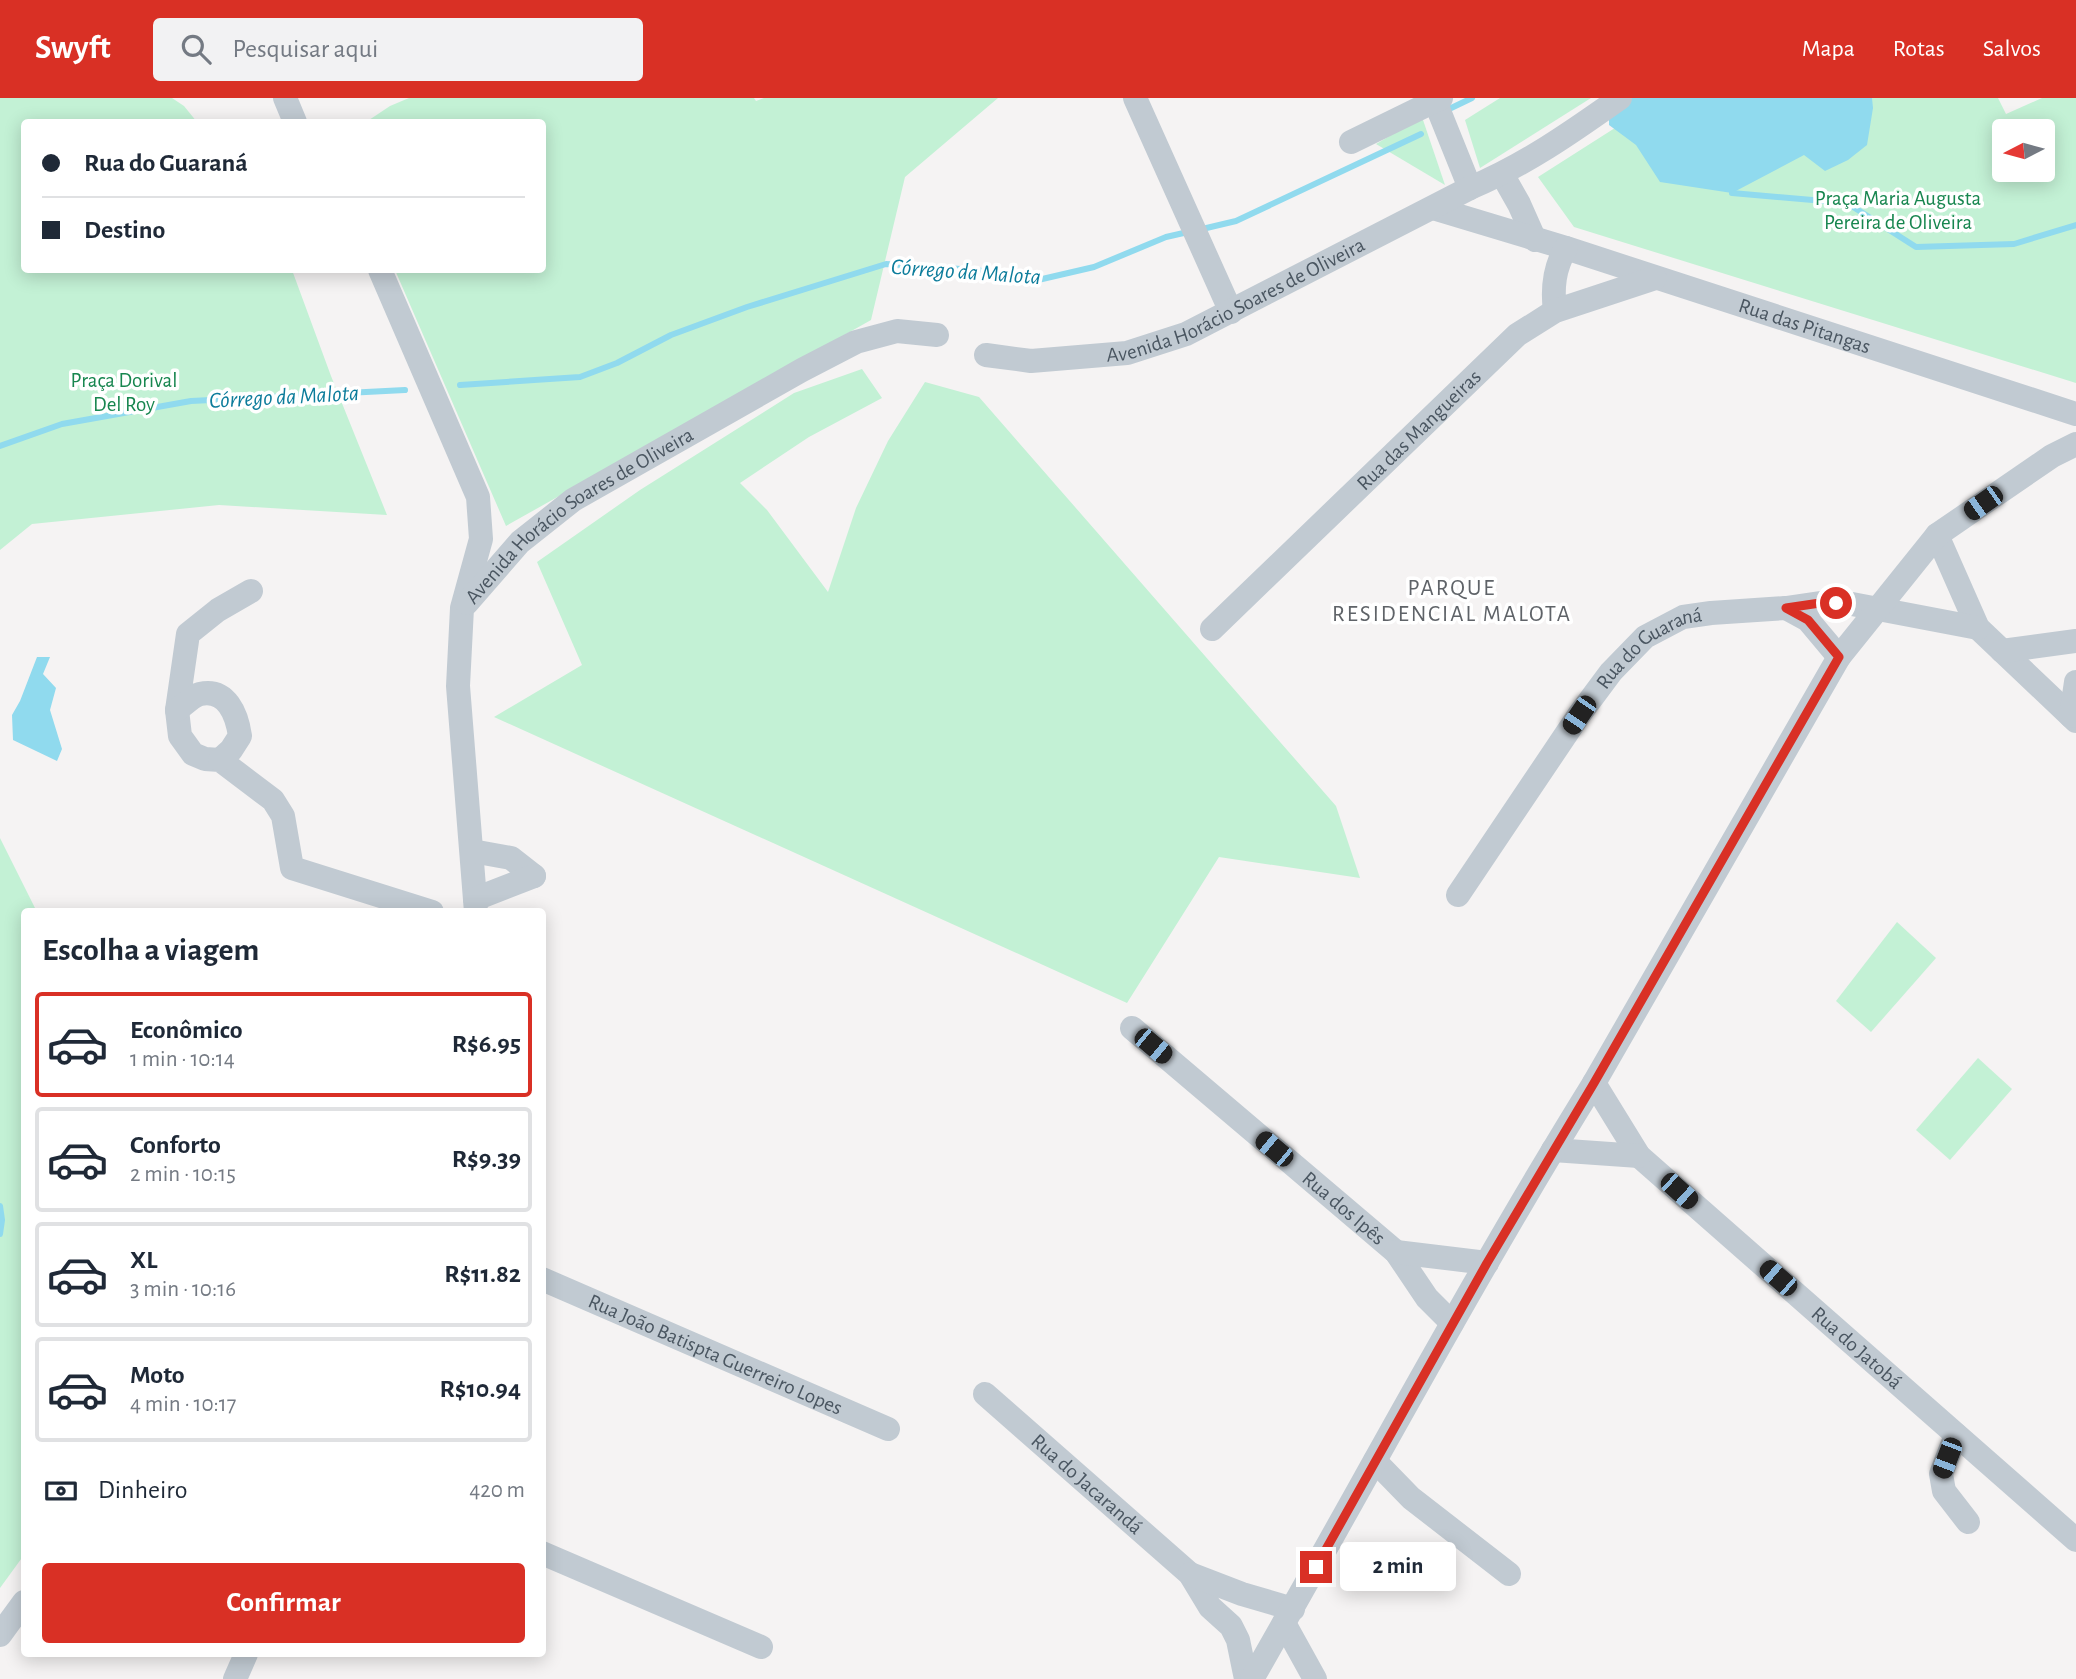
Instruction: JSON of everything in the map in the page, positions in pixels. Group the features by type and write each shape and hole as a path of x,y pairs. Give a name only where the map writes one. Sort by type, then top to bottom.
{"street":[{"path":"285,98 294,119"},
{"path":"1135,98 1231,312"},
{"name":"Avenida Horácio Soares de Oliveira","path":"986,355 1031,361 1127,353 1186,334 1470,188 1503,174 1552,145 1620,98"},
{"path":"1351,142 1438,100 1470,188"},
{"path":"1503,174 1535,240"},
{"name":"Rua das Pitangas","path":"1433,208 1566,248 2076,414"},
{"path":"1555,311 1552,292 1556,272 1566,248"},
{"path":"381,273 478,497 481,539 462,608"},
{"name":"Rua das Mangueiras","path":"1212,629 1517,335 1555,311 1656,278"},
{"name":"Avenida Horácio Soares de Oliveira","path":"475,905 458,686 462,608 520,542 573,500 856,342 897,331 937,335"},
{"path":"1252,1679 1452,1323 1594,1083 1839,657 1937,535 2052,456 2076,444"},
{"path":"1937,535 1978,628 2074,719"},
{"path":"251,591 218,610 188,634 177,710 180,736 193,754 205,759 220,760 273,800 283,816 292,868 419,908"},
{"name":"Rua do Guaraná","path":"1458,895 1611,672 1645,637 1683,617 1820,603 1853,604 1978,628"},
{"path":"1786,608 1808,620 1839,657"},
{"path":"2002,651 2076,641"},
{"path":"2074,719 2076,682"},
{"path":"177,710 198,694 216,695 230,704 237,719 240,736 220,760"},
{"path":"472,858 534,876 475,905"},
{"name":"Rua dos Ipês","path":"1132,1028 1395,1252 1427,1298 1452,1323"},
{"name":"Rua do Jatobá","path":"1594,1083 1639,1156 2076,1540"},
{"path":"1553,1150 1639,1156"},
{"name":"Rua dos Ipês","path":"1395,1252 1487,1263"},
{"name":"Rua João Batispta Guerreiro Lopes","path":"546,1281 888,1429"},
{"name":"Rua do Jacarandá","path":"985,1394 1190,1574 1210,1607 1231,1626 1238,1640 1246,1679"},
{"path":"1956,1435 1941,1474 1944,1491 1968,1522"},
{"path":"1375,1461 1411,1498 1509,1574"},
{"path":"546,1555 761,1647"},
{"name":"Rua do Jacarandá","path":"1190,1574 1288,1616"},
{"path":"0,1635 21,1606"},
{"path":"1288,1616 1315,1679"},
{"path":"235,1679 245,1657"}],"green space":[{"name":"Praça Dorival Del Roy","path":"0,98 172,98 184,106 195,119 21,119 21,273 293,273 387,515 219,505 32,524 0,550"},
{"path":"409,98 754,98 756,101 764,98 998,98 905,177 871,320 506,526 396,273 546,273 546,119 370,119"},
{"path":"1500,98 1591,98 1480,168 1465,120"},
{"name":"Praça Maria Augusta Pereira de Oliveira","path":"1662,98 1998,98 2006,114 2042,98 2076,98 2076,383 1574,227 1538,177"},
{"path":"1422,117 1445,185 1376,144"},
{"path":"862,369 882,398 809,437 740,483 767,510 828,592 856,508 888,441 925,382 979,397 1336,806 1360,878 1219,857 1127,1003 494,717 582,665 537,562 640,490 794,393"},
{"path":"0,838 35,908 21,908 21,1559 0,1588"},
{"path":"1897,922 1936,958 1871,1032 1836,1001"},
{"path":"1978,1058 2012,1089 1950,1160 1916,1130"}],"water":[{"path":"1629,98 1872,98 1873,108 1867,145 1848,160 1825,171 1804,155 1732,193 1660,182 1636,145 1609,125 1609,116"},
{"path":"37,657 50,657 43,674 56,688 50,710 62,749 57,761 13,740 12,715"}],"waterway":[{"name":"Córrego da Malota","path":"1447,110 1472,98"},
{"name":"Córrego da Malota","path":"1198,230 1236,221 1421,134"},
{"path":"1732,193 1847,203 1916,247 2014,244 2076,225"},
{"name":"Córrego da Malota","path":"460,385 580,377 617,363 671,335 747,307 886,264 976,270 1038,280 1094,267 1166,237 1188,232"},
{"name":"Córrego da Malota","path":"0,446 62,424 191,401 405,390"},
{"name":"Córrego da Malota","path":"0,1206 0,1234"}],"district":[{"name":"PARQUE RESIDENCIAL MALOTA","path":"1452,600"}],"route":[{"path":"1316,1567 1439,1346 1839,657 1808,620 1786,608 1836,603"}]}
